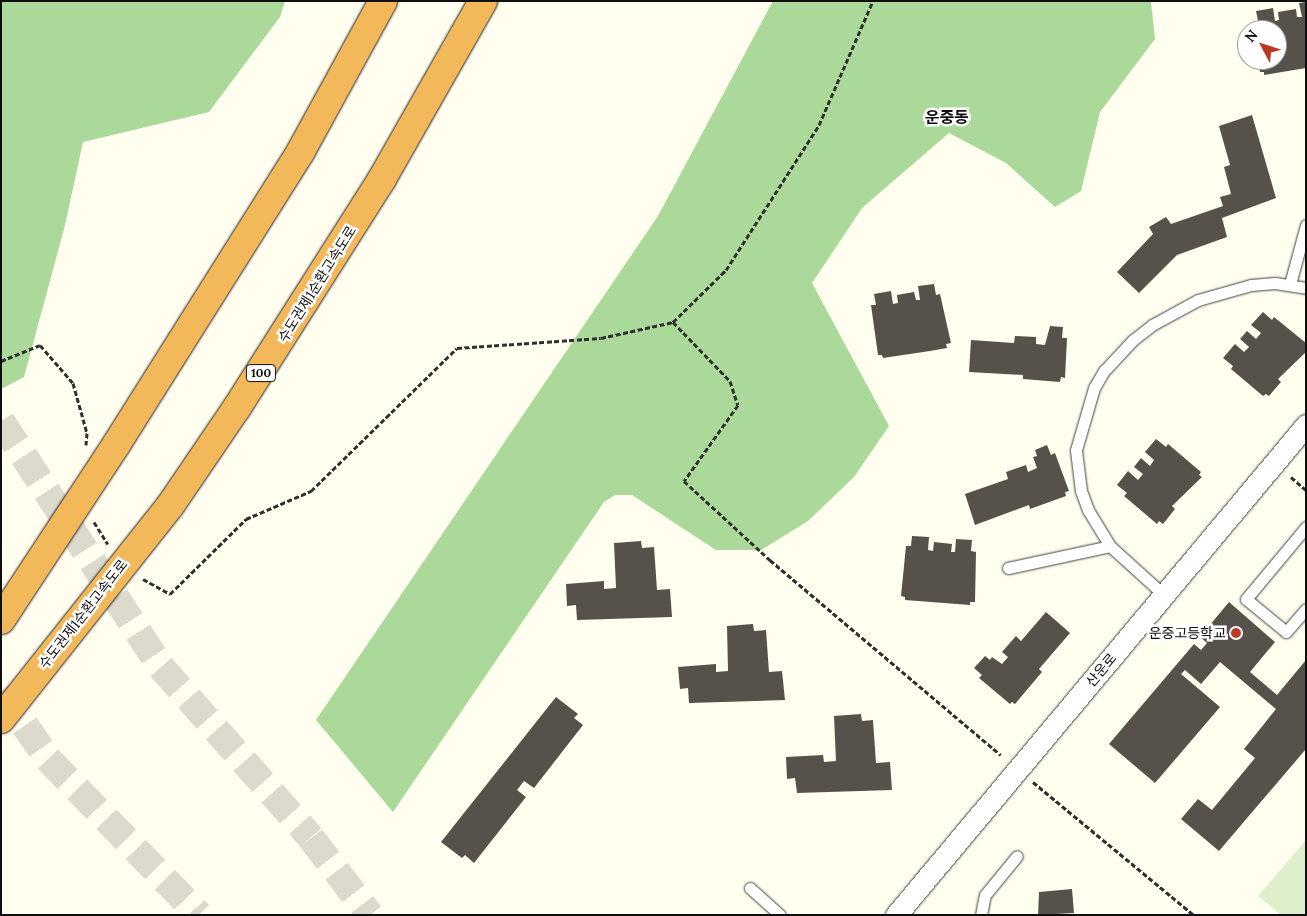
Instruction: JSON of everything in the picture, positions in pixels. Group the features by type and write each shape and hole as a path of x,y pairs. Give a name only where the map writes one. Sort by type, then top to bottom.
{"highway":[{"path":"1,620 116,446 301,152 382,1"},
{"name":"수도권제1순환고속도로","path":"1,719 170,506 238,406 382,179 483,1"}],"street":[{"name":"산운로","path":"896,915 1306,425"}],"lane":[{"path":"1290,284 1306,225"},
{"path":"1164,594 1110,546 1092,518 1081,491 1076,450 1085,409 1104,371 1152,325 1198,300 1251,285 1290,284 1306,288"},
{"path":"1306,527 1246,599 1286,632 1306,608"},
{"path":"1008,568 1100,551 1110,546"},
{"path":"981,915 985,896 1017,856"},
{"path":"750,888 780,915"}],"path":[{"path":"138,577 170,594 246,519 311,491 458,348 601,338 673,322 726,270 819,126 873,1"},
{"path":"673,322 730,381 738,405 684,481 770,560 1017,769 1194,915"},
{"path":"1,360 40,345 73,383 87,433 85,452"},
{"path":"1291,477 1306,490"},
{"path":"89,514 113,553"}],"green space":[{"path":"1,1 285,1 280,17 209,112 83,142 65,225 24,377 1,389"},
{"path":"773,1 1151,1 1155,39 1100,112 1081,191 1055,207 1006,163 949,133 862,208 812,283 889,426 854,477 808,521 761,550 716,550 632,495 615,495 604,502 393,812 316,720 658,216"},
{"path":"1306,840 1306,915 1281,915 1258,896"}],"building":[{"path":"1306,2 1306,68 1264,75 1264,72 1260,72 1260,70 1287,70 1287,20 1279,20 1278,12 1296,9 1297,17 1302,17 1299,3"},
{"path":"1273,8 1275,20 1258,20 1256,11"},
{"path":"1252,115 1276,198 1222,218 1227,237 1177,255 1139,293 1117,272 1153,234 1149,227 1166,217 1171,224 1223,206 1220,197 1231,194 1224,167 1230,165 1219,126"},
{"path":"934,284 936,295 940,294 951,343 946,344 947,348 930,351 883,358 882,355 878,355 871,305 876,305 874,294 891,291 893,304 898,303 897,295 914,292 916,300 920,300 918,286"},
{"path":"1263,312 1272,320 1274,317 1306,343 1306,352 1278,379 1281,382 1269,396 1266,394 1263,396 1231,369 1233,366 1223,358 1235,344 1244,352 1249,347 1240,339 1247,331 1256,339 1261,333 1251,325"},
{"path":"1050,326 1063,327 1062,338 1067,338 1065,378 1061,377 1060,382 1023,379 1023,375 969,372 971,340 1014,343 1015,336 1036,337 1036,344 1045,345"},
{"path":"1156,439 1166,447 1168,444 1201,472 1199,475 1202,477 1172,506 1175,509 1163,524 1159,521 1157,524 1124,496 1127,493 1117,485 1128,471 1138,480 1143,474 1134,467 1141,458 1150,466 1154,460 1145,452"},
{"path":"1047,445 1051,455 1055,453 1069,491 1065,492 1066,496 1030,509 1029,505 975,525 965,494 1008,479 1006,472 1026,465 1028,472 1037,468 1033,457 1037,456 1035,450"},
{"path":"912,536 929,537 928,550 933,551 934,542 952,544 951,552 955,552 956,539 972,540 971,551 976,552 975,602 970,602 970,605 905,600 905,597 901,596 906,546 911,546"},
{"path":"641,541 642,548 654,547 657,590 670,589 672,617 577,620 576,605 567,606 566,584 604,581 604,589 616,588 614,543"},
{"path":"1229,602 1275,642 1250,672 1277,695 1306,660 1306,749 1219,851 1181,819 1198,799 1212,810 1255,758 1244,749 1276,709 1220,662 1201,684 1185,670 1181,674 1220,707 1155,783 1109,744 1194,644 1201,650 1207,643 1200,637"},
{"path":"1046,612 1070,633 1039,669 1042,672 1015,704 1012,702 1010,704 979,678 982,675 974,668 985,656 990,660 992,657 1002,664 1008,657 1002,652 1016,636 1021,641"},
{"path":"753,624 754,631 766,630 769,672 782,671 785,700 689,703 688,688 680,689 678,667 716,664 716,672 728,671 727,626"},
{"path":"556,697 578,714 574,718 583,725 534,788 524,781 517,790 526,797 474,863 465,855 462,858 441,842"},
{"path":"861,714 862,721 873,720 876,763 890,762 892,790 797,793 795,778 787,779 786,757 823,755 824,762 836,761 834,716"},
{"path":"1072,889 1074,913 1038,915 1039,892"}],"tunnel":[{"path":"1,421 161,667 311,838 370,915"},
{"path":"1,691 48,759 199,915"}],"place":[{"name":"운중고등학교","path":"1236,633"}],"district":[{"name":"운중동","path":"947,117"}]}
